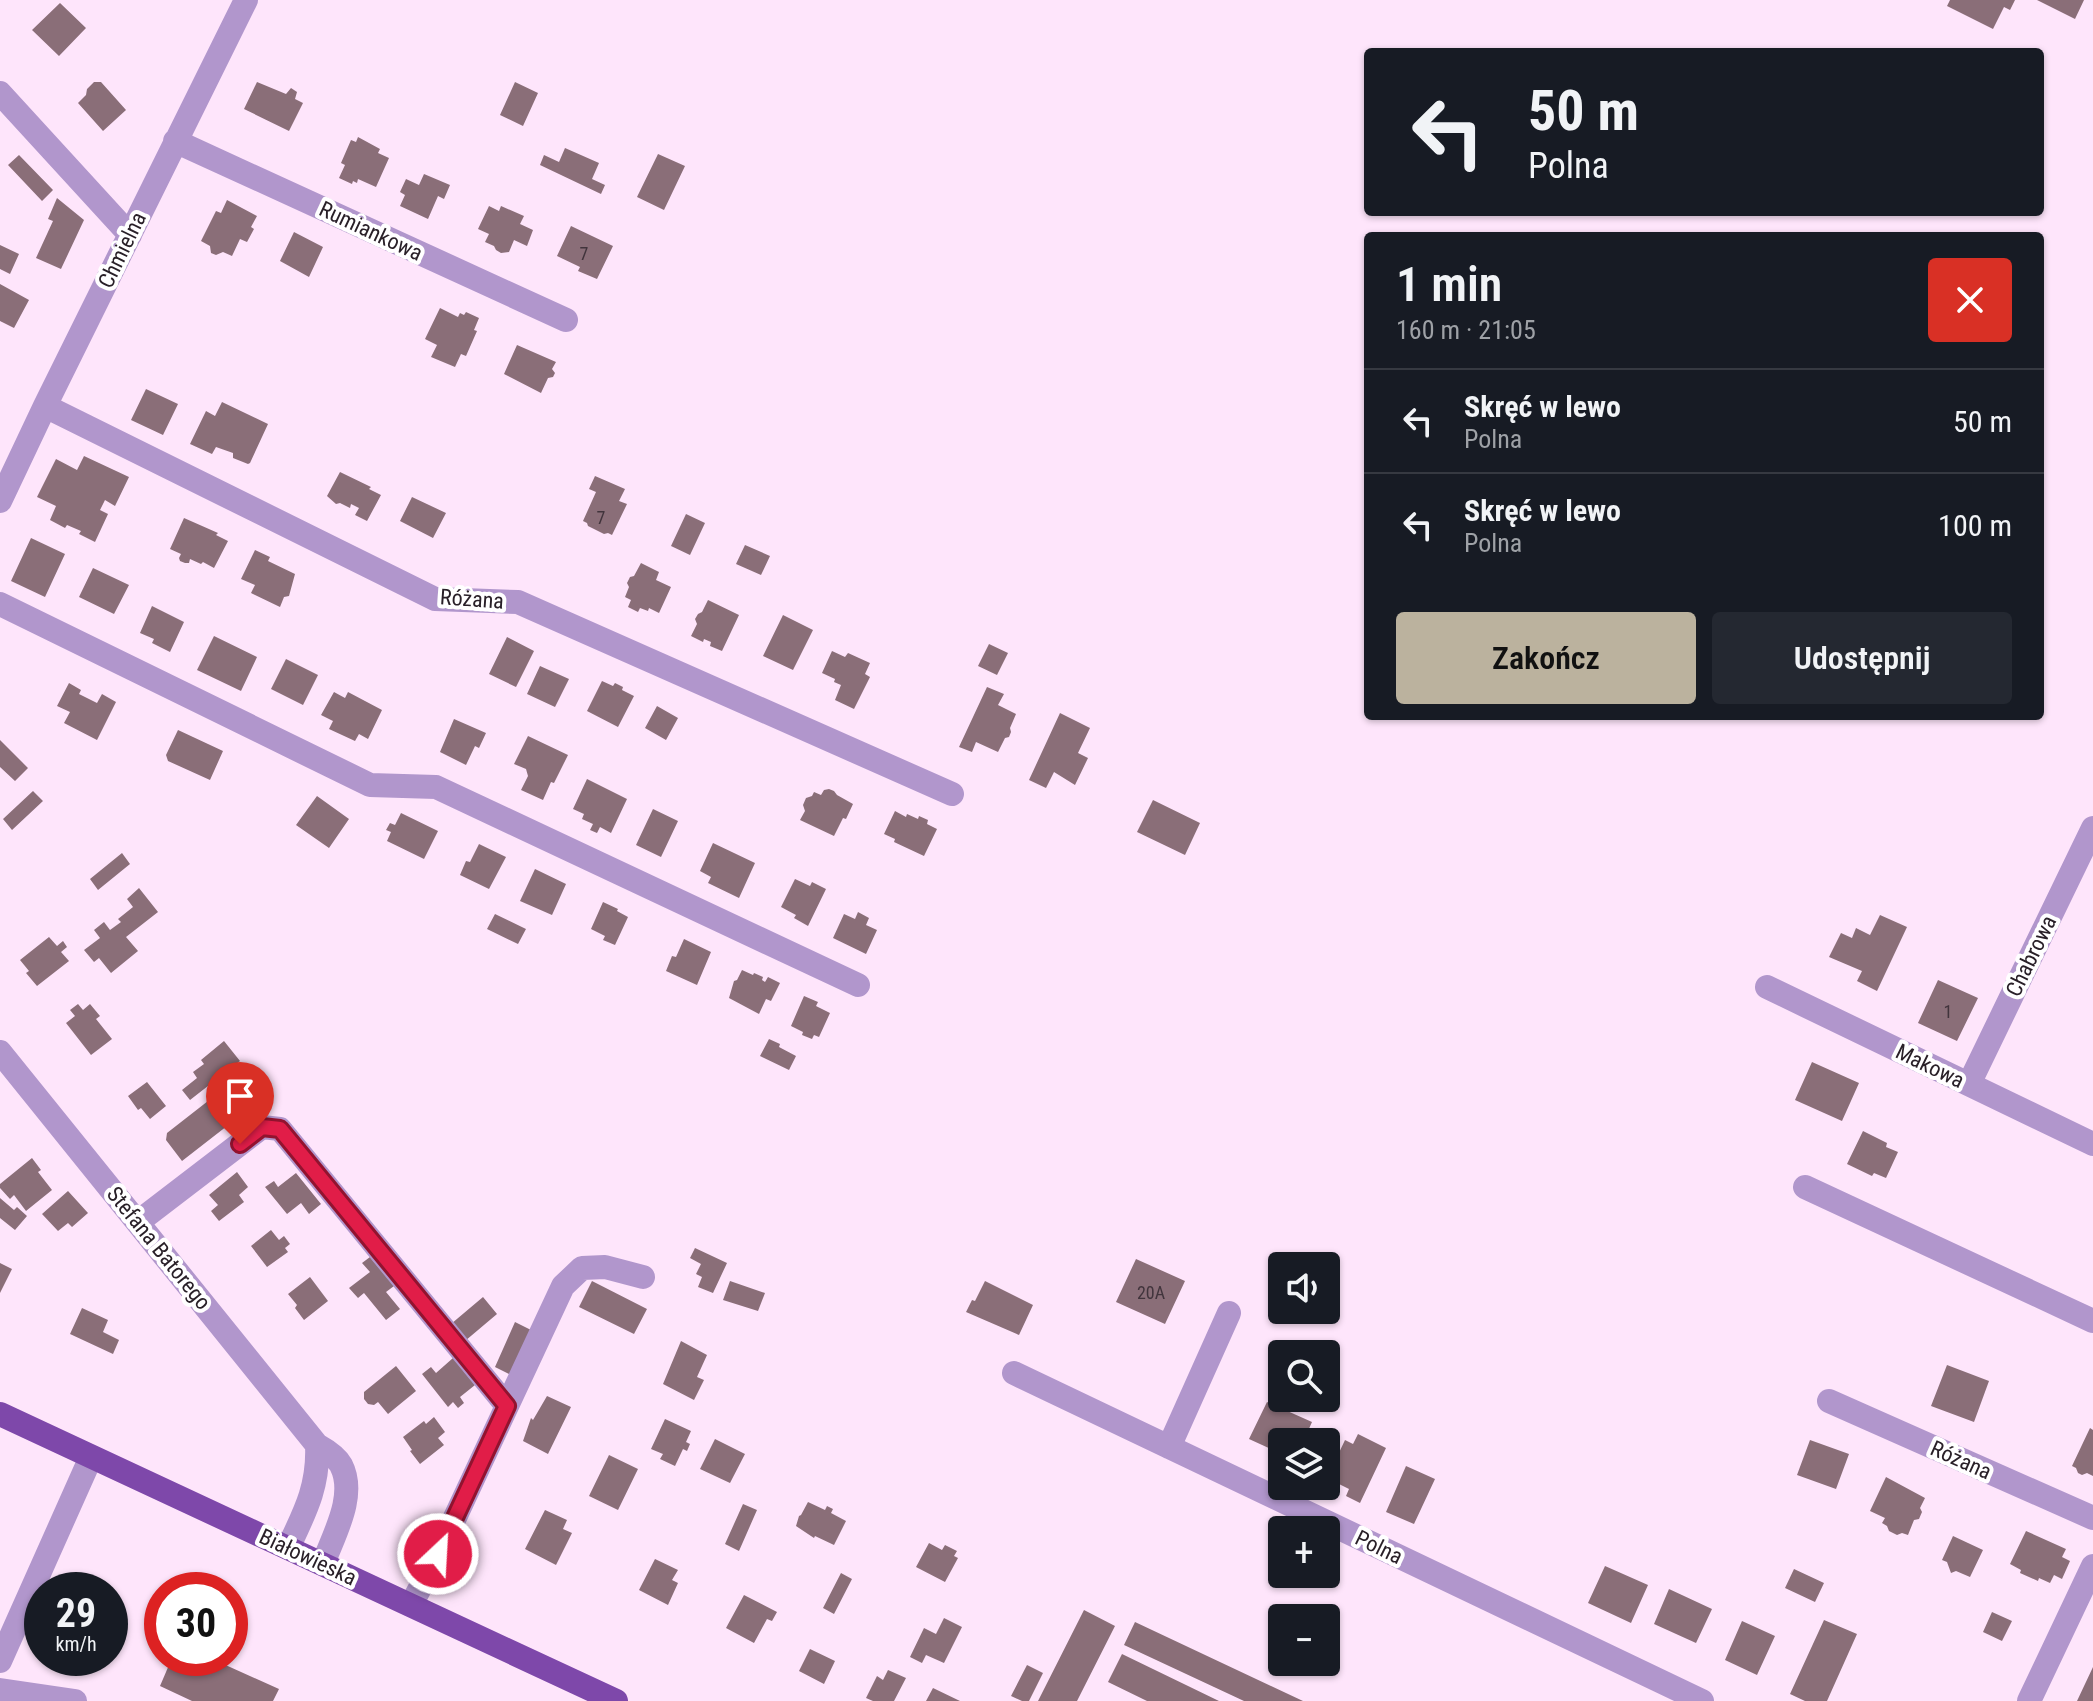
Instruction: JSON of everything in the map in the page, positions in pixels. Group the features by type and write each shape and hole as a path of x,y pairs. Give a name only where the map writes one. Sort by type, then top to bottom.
{"main road":[{"name":"Białowieska","path":"0,1414 616,1701"}],"street":[{"name":"Chmielna","path":"0,501 246,0"},
{"path":"0,93 130,235"},
{"name":"Rumiankowa","path":"175,141 566,320"},
{"name":"Różana","path":"45,406 435,599 518,602 952,794"},
{"path":"0,604 370,785 436,787 858,985"},
{"name":"Chabrowa","path":"1969,1084 2093,828"},
{"name":"Makowa","path":"1767,987 2093,1144"},
{"name":"Stefana Batorego","path":"0,1052 317,1445 341,1465 346,1495 323,1564"},
{"path":"138,1222 262,1127 280,1129 507,1406"},
{"path":"1805,1187 2093,1321"},
{"path":"411,1605 438,1554 563,1286 582,1268 605,1267 643,1277"},
{"path":"1169,1447 1229,1313"},
{"name":"Polna","path":"1014,1373 1697,1700"},
{"name":"Różana","path":"1829,1401 2093,1518"},
{"path":"288,1548 314,1489 317,1445"},
{"path":"0,1661 91,1457"},
{"path":"2029,1701 2093,1566"},
{"path":"0,1690 75,1701"}],"building":[{"path":"1950,0 2015,0 2010,10 2004,7 1993,29 1947,6"},
{"path":"2037,0 2084,0 2075,19"},
{"path":"60,3 86,28 59,56 32,30"},
{"path":"94,82 101,82 126,110 103,131 78,103"},
{"path":"257,82 286,94 291,88 297,92 295,99 303,103 289,131 244,109"},
{"path":"515,82 538,93 523,126 500,115"},
{"path":"358,137 380,149 378,153 389,158 376,187 358,179 357,183 353,181 352,184 339,178 345,165 341,163 351,140 356,142"},
{"path":"565,148 599,163 592,179 605,185 601,194 540,165 544,155 559,162"},
{"path":"658,154 685,166 664,210 637,197"},
{"path":"19,155 53,190 42,201 8,165"},
{"path":"424,174 450,185 444,199 438,196 428,219 400,206 405,195 400,192 406,179 419,185"},
{"path":"57,198 84,220 61,269 36,258 53,221 48,219"},
{"path":"227,200 257,216 247,242 240,239 232,256 223,252 216,255 211,253 210,246 201,241 216,211 221,213"},
{"path":"489,206 499,211 501,206 524,216 520,224 533,230 527,246 514,240 509,252 501,253 485,242 489,234 478,229"},
{"path":"571,226 613,246 597,279 578,271 580,267 557,256"},
{"path":"294,232 323,247 309,277 280,261"},
{"path":"0,245 19,254 10,274 0,269"},
{"path":"0,284 29,300 14,328 0,321"},
{"path":"440,308 458,317 466,312 479,318 466,356 461,354 455,367 431,357 437,345 425,339"},
{"path":"517,345 556,362 552,369 555,373 548,378 541,393 504,374"},
{"path":"146,389 178,404 163,435 131,420"},
{"path":"222,402 268,424 248,464 233,458 233,453 216,447 212,454 190,444 206,411 215,416"},
{"path":"84,456 129,477 115,506 105,500 100,510 108,514 95,542 79,534 81,531 67,525 65,528 50,520 56,506 37,497 56,459 77,470"},
{"path":"340,472 381,495 367,521 355,515 359,508 351,504 350,508 336,504 327,496"},
{"path":"595,476 625,489 619,501 627,504 612,535 604,534 583,521 596,492 589,489"},
{"path":"412,497 446,513 433,538 400,521"},
{"path":"686,514 705,523 690,555 671,546"},
{"path":"184,518 218,533 216,535 228,541 214,568 190,559 189,563 180,561 181,554 170,549"},
{"path":"31,538 65,554 45,597 11,581"},
{"path":"745,545 770,556 761,575 736,564"},
{"path":"255,550 270,557 268,561 295,574 289,596 284,597 280,607 251,593 255,585 241,579"},
{"path":"641,563 659,572 656,580 671,587 659,613 649,608 648,611 640,608 638,612 628,607 631,600 625,597 629,587 627,583"},
{"path":"93,568 129,585 114,614 79,597"},
{"path":"708,600 739,615 722,651 710,646 711,642 691,636 697,624 695,619"},
{"path":"152,606 184,622 170,652 152,643 154,639 140,633"},
{"path":"783,615 813,630 793,670 763,656"},
{"path":"214,636 257,657 241,691 197,670"},
{"path":"507,637 534,651 516,687 489,674"},
{"path":"989,644 1008,653 997,675 978,666"},
{"path":"832,651 845,657 848,653 870,663 865,674 870,677 854,709 835,700 841,685 822,673"},
{"path":"286,659 318,675 303,705 271,689"},
{"path":"540,666 569,679 555,707 527,694"},
{"path":"602,681 613,686 615,683 634,696 618,727 587,711"},
{"path":"69,683 81,690 79,694 97,703 102,694 116,702 97,740 64,723 70,712 57,706"},
{"path":"987,687 1004,694 998,705 1016,714 1009,737 1005,738 998,752 976,742 972,752 959,747"},
{"path":"334,692 345,698 348,692 382,710 368,739 359,734 355,741 329,729 333,721 321,715"},
{"path":"657,706 678,718 666,740 645,728"},
{"path":"1060,713 1090,728 1078,753 1088,758 1075,785 1054,772 1046,788 1029,780"},
{"path":"454,719 486,733 479,748 475,746 466,765 440,752"},
{"path":"178,730 223,751 210,780 168,761 166,755"},
{"path":"528,736 568,755 543,800 521,790 528,776 526,769 514,764"},
{"path":"0,740 28,768 15,781 0,767"},
{"path":"587,779 627,799 611,833 600,827 597,833 590,830 593,824 582,819 584,814 573,809"},
{"path":"829,789 853,804 834,836 800,820 805,811 803,805 806,798 814,792 821,795"},
{"path":"33,791 43,801 12,830 3,819"},
{"path":"317,796 349,819 329,848 296,825"},
{"path":"1153,800 1200,823 1185,855 1137,832"},
{"path":"653,809 678,821 661,857 636,845"},
{"path":"895,811 906,817 907,814 918,819 919,816 937,829 924,856 884,834"},
{"path":"401,813 438,831 424,859 387,841 391,832 386,830 390,823 395,825"},
{"path":"713,843 755,863 739,898 708,883 711,877 700,871"},
{"path":"479,844 506,857 489,889 460,875"},
{"path":"122,853 130,864 98,890 90,879"},
{"path":"535,869 566,884 552,915 520,901"},
{"path":"795,879 826,889 808,926 781,907"},
{"path":"139,888 158,912 126,937 138,951 111,973 99,958 94,962 84,950 100,938 94,930 104,922 110,930 121,922 118,919 133,907 127,899"},
{"path":"603,902 628,917 615,945 603,940 605,936 591,929"},
{"path":"858,912 869,918 866,925 877,930 866,954 833,938 844,914 855,919"},
{"path":"495,914 526,929 518,944 487,929"},
{"path":"1880,915 1907,927 1877,991 1857,981 1862,971 1829,957 1841,933 1852,938 1856,928 1870,935"},
{"path":"49,937 57,946 63,941 67,947 61,952 69,961 37,986 20,960"},
{"path":"684,939 711,952 697,985 666,971"},
{"path":"742,970 763,977 765,982 768,977 780,983 771,1001 766,999 759,1014 729,998 734,981"},
{"path":"1938,980 1978,998 1957,1041 1918,1023"},
{"path":"804,996 818,1002 816,1006 830,1013 819,1037 814,1035 812,1039 791,1026"},
{"path":"78,1004 83,1010 90,1004 100,1016 96,1019 112,1039 91,1055 66,1023 75,1016 70,1010"},
{"path":"769,1039 796,1056 789,1070 760,1056"},
{"path":"224,1041 240,1061 190,1100 182,1090 197,1078 193,1072 204,1064 201,1060"},
{"path":"1812,1062 1859,1083 1842,1121 1795,1100"},
{"path":"227,1076 241,1094 223,1108 209,1090"},
{"path":"147,1082 166,1106 150,1119 141,1108 138,1110 128,1096"},
{"path":"208,1101 227,1126 182,1161 166,1140 167,1133"},
{"path":"1863,1131 1898,1152 1886,1178 1874,1173 1872,1176 1847,1164"},
{"path":"32,1158 52,1190 26,1211 14,1195 10,1199 0,1184"},
{"path":"237,1172 248,1187 239,1195 244,1202 219,1221 211,1211 218,1205 209,1195"},
{"path":"296,1173 321,1204 309,1214 301,1203 287,1214 265,1187 274,1181 278,1187"},
{"path":"68,1191 88,1213 72,1227 68,1223 58,1231 42,1214"},
{"path":"0,1198 27,1216 15,1230 0,1218"},
{"path":"271,1230 279,1240 284,1236 290,1244 285,1248 288,1252 267,1267 251,1246"},
{"path":"695,1248 727,1263 713,1293 698,1287 702,1277 696,1274 701,1264 690,1258"},
{"path":"370,1257 394,1286 386,1292 400,1309 386,1320 364,1293 358,1298 349,1288 370,1272 362,1263"},
{"path":"1136,1259 1185,1281 1165,1324 1116,1302"},
{"path":"0,1263 12,1269 0,1293"},
{"path":"310,1277 328,1301 304,1320 288,1294"},
{"path":"592,1281 647,1309 634,1334 579,1307"},
{"path":"730,1281 765,1293 758,1311 723,1300"},
{"path":"985,1281 1033,1305 1019,1335 966,1312"},
{"path":"483,1297 497,1314 465,1341 451,1324"},
{"path":"82,1308 108,1320 103,1332 119,1340 113,1354 70,1334"},
{"path":"515,1322 533,1331 513,1376 495,1367"},
{"path":"681,1341 707,1355 697,1377 704,1380 694,1400 663,1384"},
{"path":"453,1358 475,1385 460,1397 464,1403 458,1408 453,1402 448,1407 422,1374 431,1367 436,1373"},
{"path":"1947,1365 1989,1381 1974,1422 1931,1406"},
{"path":"396,1366 416,1391 388,1414 378,1402 368,1404 364,1392"},
{"path":"547,1396 571,1407 548,1454 523,1441 531,1418 533,1420"},
{"path":"1267,1402 1268,1412 1290,1412 1312,1422 1309,1428 1268,1428 1268,1448 1249,1439"},
{"path":"434,1417 445,1432 438,1438 444,1445 420,1464 403,1437"},
{"path":"665,1419 691,1431 686,1442 690,1444 687,1451 683,1449 675,1466 660,1459 663,1454 651,1449"},
{"path":"2090,1428 2093,1430 2093,1476 2087,1473 2082,1475 2072,1466"},
{"path":"1358,1434 1386,1448 1360,1503 1346,1496 1349,1489 1340,1484 1340,1451 1345,1440 1353,1444"},
{"path":"715,1439 745,1454 730,1483 700,1469"},
{"path":"1810,1440 1849,1454 1836,1489 1797,1475"},
{"path":"609,1455 638,1469 618,1510 589,1496"},
{"path":"1406,1466 1435,1479 1414,1524 1386,1512"},
{"path":"1886,1477 1925,1498 1919,1519 1914,1520 1908,1535 1889,1531 1882,1523 1885,1518 1870,1511"},
{"path":"808,1502 825,1510 827,1506 833,1509 831,1513 846,1521 834,1545 814,1538 796,1526"},
{"path":"743,1504 757,1510 739,1551 725,1544"},
{"path":"545,1510 567,1520 563,1529 572,1533 556,1565 525,1549"},
{"path":"2026,1531 2066,1549 2062,1557 2070,1561 2062,1579 2054,1575 2050,1583 2039,1578 2038,1581 2020,1573 2021,1570 2010,1564"},
{"path":"1953,1536 1983,1550 1970,1577 1956,1571 1951,1573 1947,1562 1942,1560"},
{"path":"929,1543 942,1550 945,1545 957,1551 954,1556 958,1558 945,1582 916,1567"},
{"path":"655,1559 678,1570 672,1580 678,1583 668,1605 639,1590"},
{"path":"1605,1566 1648,1585 1631,1623 1588,1603"},
{"path":"1794,1569 1824,1583 1815,1602 1785,1588"},
{"path":"841,1573 852,1579 834,1614 823,1608"},
{"path":"1669,1589 1712,1609 1696,1643 1654,1624"},
{"path":"744,1595 777,1612 772,1621 767,1619 754,1643 726,1628"},
{"path":"1084,1610 1115,1626 1077,1701 1038,1701"},
{"path":"1992,1612 2012,1621 2002,1641 1983,1632"},
{"path":"944,1618 962,1627 944,1663 926,1655 922,1663 910,1657 924,1628 936,1634"},
{"path":"1824,1620 1857,1634 1827,1701 1805,1701 1790,1694"},
{"path":"1742,1621 1775,1636 1757,1675 1725,1660"},
{"path":"1135,1622 1303,1701 1244,1701 1124,1645"},
{"path":"810,1649 835,1661 824,1684 799,1671"},
{"path":"1122,1654 1219,1701 1147,1701 1108,1682"},
{"path":"1027,1665 1043,1673 1029,1701 1022,1701 1011,1696"},
{"path":"2093,1667 2093,1701 2077,1701"},
{"path":"888,1670 906,1678 894,1701 866,1698 877,1676 883,1680"},
{"path":"248,1675 279,1689 273,1701 192,1701 160,1686 164,1676"},
{"path":"933,1688 960,1701 926,1701"}],"route":[{"path":"240,1144 262,1127 280,1129 507,1406 438,1554"}]}
